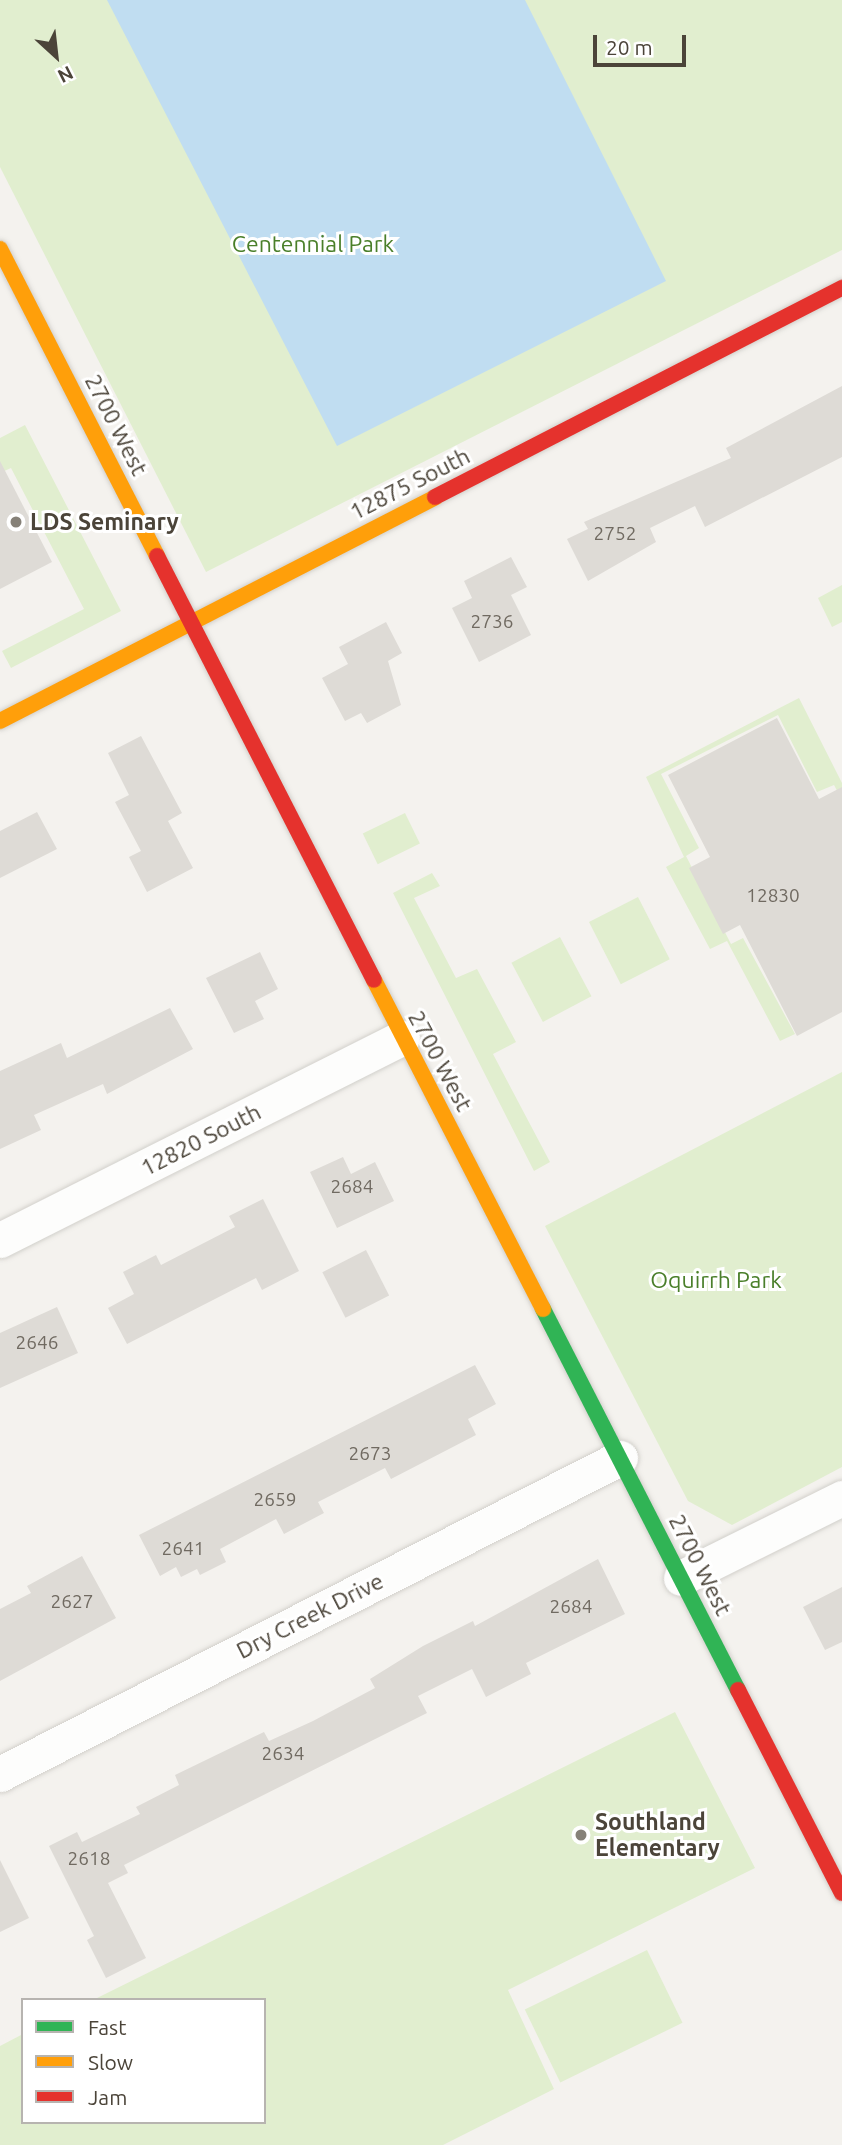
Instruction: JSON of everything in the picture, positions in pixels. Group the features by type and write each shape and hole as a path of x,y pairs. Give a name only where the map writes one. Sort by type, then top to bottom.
{"main road":[{"name":"2700 West","path":"0,249 842,1894"},
{"name":"12875 South","path":"0,721 842,289"}],"street":[{"name":"12820 South","path":"0,1240 402,1038"},
{"name":"Dry Creek Drive","path":"0,1774 620,1458"},
{"path":"681,1578 842,1498"}],"green space":[{"name":"Centennial Park","path":"0,0 842,0 842,250 206,572 0,167"},
{"path":"25,425 121,611 11,668 2,651 84,609 11,468 0,473 0,438"},
{"path":"842,585 842,622 832,627 818,598"},
{"path":"799,698 842,783 842,800 834,785 817,792 778,715 661,774 699,848 686,856 731,944 743,938 795,1034 780,1041 727,941 710,949 666,867 684,857 646,777"},
{"path":"405,813 420,844 378,864 363,834"},
{"path":"432,873 440,886 414,898 456,978 477,969 516,1042 493,1054 550,1162 534,1171 393,893"},
{"path":"638,897 670,959 621,984 589,922"},
{"path":"560,937 591,996 543,1022 511,963"},
{"name":"Oquirrh Park","path":"842,1072 842,1467 732,1525 688,1501 545,1226"},
{"path":"675,1712 755,1868 508,1990 554,2089 443,2145 0,2145 0,2046 21,2035 21,2124 266,2124 266,1998 97,1998"},
{"path":"647,1950 683,2023 560,2082 525,2010"}],"water":[{"path":"107,0 525,0 666,281 337,446"}],"building":[{"path":"842,386 842,457 705,527 695,506 650,528 656,542 588,581 567,539 588,529 584,522 731,458 726,448"},
{"name":"LDS Seminary","path":"0,461 52,562 0,589"},
{"path":"511,557 527,587 511,595 531,635 479,662 452,608 472,598 464,581"},
{"path":"386,622 402,653 388,661 401,705 367,723 361,713 345,721 322,678 348,664 339,647"},
{"path":"777,718 819,799 842,787 842,1012 797,1036 740,925 723,934 689,868 710,857 668,775"},
{"path":"141,736 182,813 168,821 193,868 147,892 129,857 141,851 115,802 129,795 108,753"},
{"path":"37,812 57,849 0,878 0,831"},
{"path":"260,952 278,989 255,1001 264,1019 234,1033 206,978"},
{"path":"170,1008 193,1049 107,1094 103,1084 34,1115 41,1130 0,1149 0,1071 61,1043 67,1058"},
{"path":"343,1157 351,1174 375,1162 394,1201 337,1228 310,1172"},
{"path":"263,1199 299,1271 262,1290 256,1278 127,1344 108,1308 134,1294 123,1272 156,1255 161,1265 235,1227 229,1216"},
{"path":"366,1250 389,1295 345,1318 322,1272"},
{"path":"57,1307 78,1353 0,1388 0,1333"},
{"path":"475,1365 496,1404 468,1419 476,1435 391,1479 385,1468 318,1502 324,1513 284,1534 276,1519 220,1549 226,1562 200,1575 197,1569 181,1577 176,1567 160,1576 139,1535"},
{"path":"82,1556 116,1618 0,1681 0,1609 31,1593 27,1586"},
{"path":"598,1559 625,1614 526,1663 531,1674 486,1697 472,1669 418,1696 427,1713 124,1865 128,1873 108,1883 146,1958 106,1978 87,1940 94,1936 49,1846 77,1832 82,1842 140,1814 136,1807 179,1785 175,1775 264,1732 269,1741 313,1721 375,1688 370,1679 423,1646 473,1621 475,1626"},
{"path":"842,1587 842,1642 825,1650 803,1607"},
{"path":"0,1860 29,1918 0,1932"}],"traffic: fast":[{"path":"543,1309 738,1690"}],"traffic: slow":[{"path":"0,249 157,556"},
{"path":"0,721 435,497"},
{"path":"374,980 543,1309"}],"traffic: jam":[{"path":"435,497 842,288"},
{"path":"157,556 374,980"},
{"path":"738,1690 842,1893"}],"place":[{"name":"LDS Seminary","path":"16,522"},
{"name":"Southland Elementary","path":"581,1835"}]}
